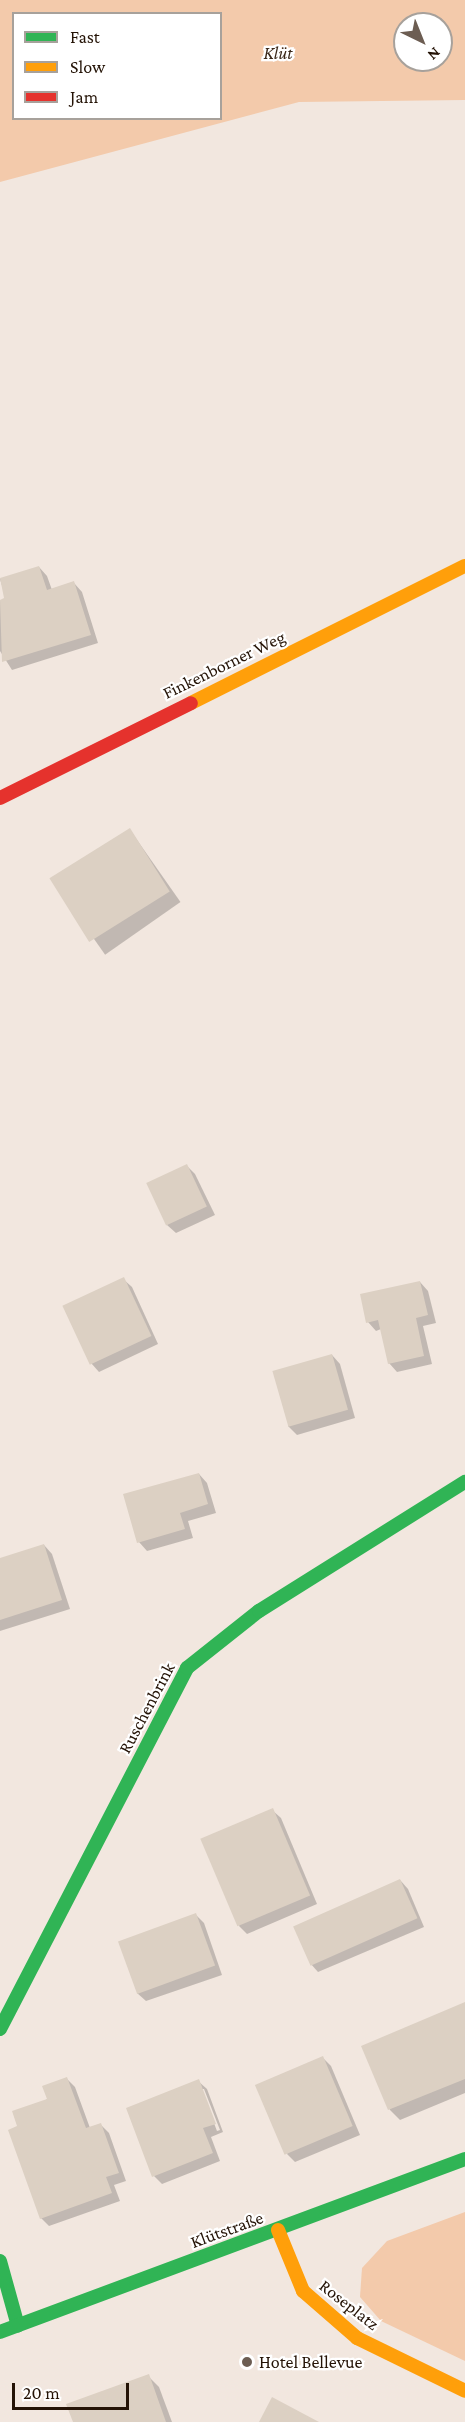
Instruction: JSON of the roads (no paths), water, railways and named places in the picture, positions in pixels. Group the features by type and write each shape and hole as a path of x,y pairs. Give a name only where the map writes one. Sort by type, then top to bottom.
{"street":[{"name":"Finkenborner Weg","path":"0,798 465,566"},
{"name":"Ruschenbrink","path":"0,2029 187,1668 259,1611 465,1482"},
{"name":"Klütstraße","path":"0,2331 465,2159"},
{"name":"Roseplatz","path":"278,2230 303,2291 336,2320 357,2338 465,2391"},
{"path":"0,2261 18,2326"}],"place":[{"name":"Hotel Bellevue","path":"247,2362"}],"park label":[{"name":"Klüt","path":"278,53"}]}
